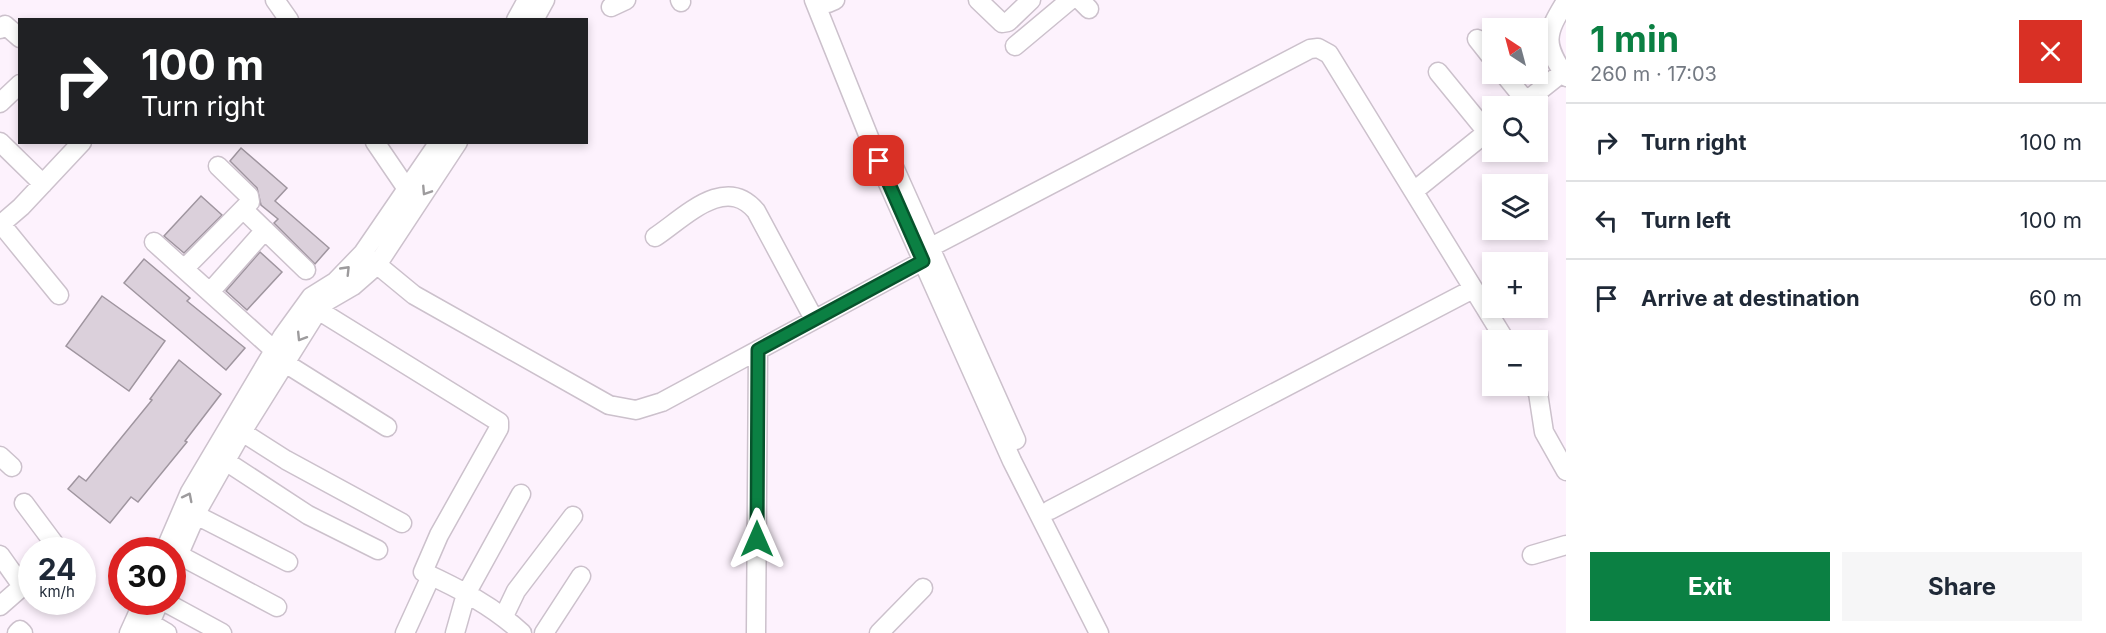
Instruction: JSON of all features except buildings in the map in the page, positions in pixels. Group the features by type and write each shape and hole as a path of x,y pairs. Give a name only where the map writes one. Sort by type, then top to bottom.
{"street":[{"path":"275,0 288,18"},
{"path":"517,18 527,0"},
{"path":"535,18 545,0"},
{"path":"978,0 1002,23 1008,22 1032,0"},
{"path":"1015,46 1070,0"},
{"path":"826,1 859,96 1017,472 1099,633"},
{"path":"1534,96 1564,74 1555,60 1548,39 1550,27 1566,1"},
{"path":"0,29 5,25 18,36"},
{"path":"1478,39 1482,44"},
{"path":"370,259 414,295 609,405 622,410 636,410 662,402 927,254 1310,49 1318,48 1329,54 1499,330"},
{"path":"1438,72 1482,121"},
{"path":"0,103 18,86"},
{"path":"1414,190 1482,136"},
{"path":"0,142 43,184"},
{"path":"58,295 1,224 80,144"},
{"path":"376,144 407,189"},
{"path":"178,537 190,492 280,356 322,304 353,286 407,189 438,144"},
{"path":"184,537 227,462 311,297 370,259 456,144"},
{"path":"184,269 244,210 250,199 218,166"},
{"path":"655,237 711,200 723,195 736,195 748,202 756,212 814,319"},
{"path":"244,210 306,270"},
{"path":"210,292 265,230"},
{"path":"154,242 280,356 387,427"},
{"path":"927,254 1021,454 1111,633"},
{"path":"1050,510 1473,289"},
{"path":"318,310 499,422 499,429 439,536 423,572 504,616 522,633"},
{"path":"756,633 758,350"},
{"path":"1538,396 1544,432 1566,471"},
{"path":"242,432 286,460 402,522"},
{"path":"227,462 308,515 378,550"},
{"path":"455,633 466,594 521,494"},
{"path":"24,503 49,537"},
{"path":"196,516 288,562"},
{"path":"504,616 516,591 573,516"},
{"path":"1532,555 1566,545"},
{"path":"0,555 18,573"},
{"path":"186,565 277,607"},
{"path":"405,633 431,576"},
{"path":"544,633 581,576"},
{"path":"879,633 923,588"},
{"path":"0,606 18,590"},
{"path":"186,613 222,633"},
{"path":"129,633 137,615"},
{"path":"148,628 167,633"},
{"path":"17,633 20,630 23,633"}],"route":[{"path":"757,539 758,350 923,261 879,161"}]}
